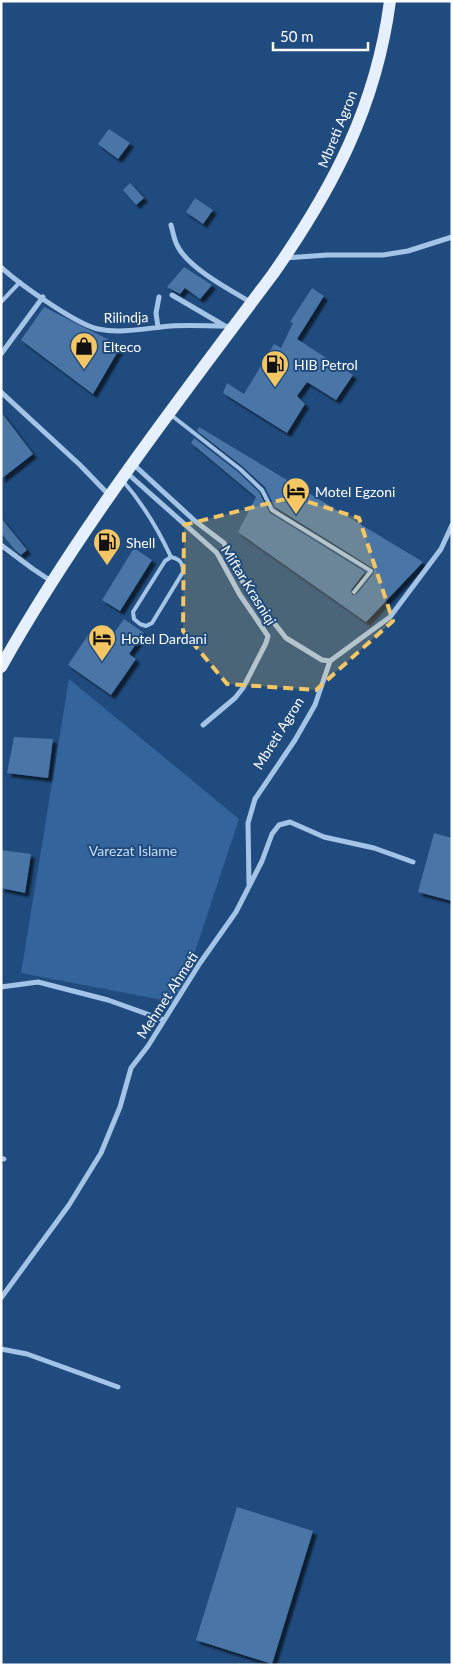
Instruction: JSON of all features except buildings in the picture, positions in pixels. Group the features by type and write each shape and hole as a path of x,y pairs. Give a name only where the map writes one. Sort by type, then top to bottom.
{"main road":[{"name":"Mbreti Agron","path":"1,667 52,582 110,496 229,327 252,303 285,258 323,198 359,123 383,42 390,1"}],"street":[{"path":"171,224 174,240 189,261 228,290 252,303"},
{"path":"285,258 327,255 383,255 408,251 452,236"},
{"name":"Rilindja","path":"1,268 88,326 100,329 129,330 158,327 229,327"},
{"path":"172,295 229,327"},
{"path":"1,354 43,297"},
{"name":"Rilindja","path":"158,327 156,313 159,297"},
{"path":"1,392 80,465 110,496"},
{"path":"127,472 224,543 245,586 286,638 322,660 330,661 390,617 441,549 452,526"},
{"name":"Miftar Krasniqi","path":"127,472 217,553 240,595 268,636 266,643 235,698 203,725"},
{"path":"1,544 52,582"},
{"name":"Mbreti Agron","path":"249,885 248,823 255,799 295,740 315,705 330,661"},
{"name":"Mehmet Ahmeti","path":"1,1298 69,1205 101,1154 120,1107 131,1068 236,912 262,860 272,834 279,825 290,822 324,837 374,848 413,862"},
{"path":"1,987 38,982 108,1000 164,1020"},
{"path":"1,1349 27,1354 118,1387"}],"lane":[{"path":"1,302 20,282"},
{"path":"170,413 240,469 262,490 272,510 371,571 354,592"},
{"path":"127,472 142,504 162,536 171,556 178,558 183,564 183,572 152,622 146,626 140,624 134,619 133,612 165,561 171,556"}],"highlighted area":[{"path":"293,497 359,518 393,621 316,690 227,684 183,631 184,525"}],"green space":[{"name":"Varezat Islame","path":"69,679 239,819 178,1003 21,973"}],"place":[{"name":"Elteco","path":"84,370"},
{"name":"HIB Petrol","path":"275,388"},
{"name":"Motel Egzoni","path":"296,515"},
{"name":"Shell","path":"107,566"},
{"name":"Hotel Dardani","path":"102,662"}]}
